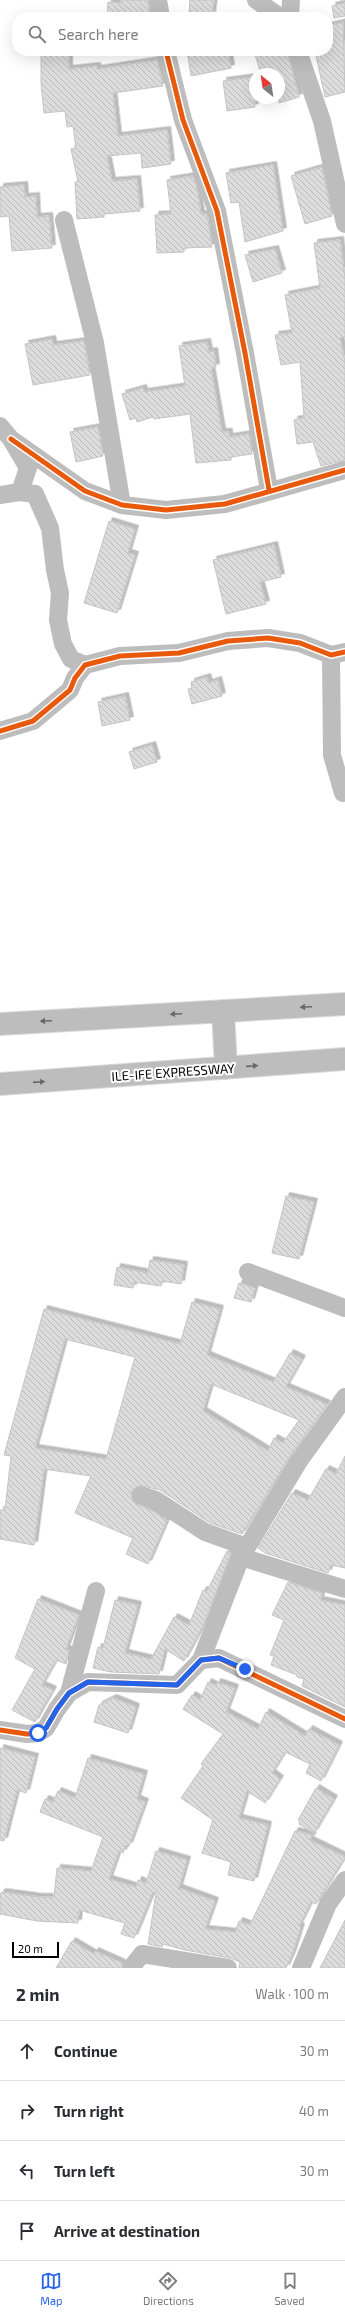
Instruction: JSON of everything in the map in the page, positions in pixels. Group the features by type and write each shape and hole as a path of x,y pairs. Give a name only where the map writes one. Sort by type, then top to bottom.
{"highway":[{"path":"0,1024 345,1004"},
{"path":"223,1011 226,1068"},
{"name":"ILE-IFE EXPRESSWAY","path":"0,1084 345,1059"}],"street":[{"path":"158,0 160,12"},
{"path":"256,0 273,12"},
{"path":"290,12 291,0"},
{"path":"167,56 183,120 217,211 246,354 269,490"},
{"path":"300,56 322,121 345,224"},
{"path":"64,220 95,343 122,505"},
{"path":"6,432 85,491 122,505 166,510 225,504 269,490 345,470"},
{"path":"6,432 28,468 20,492"},
{"path":"0,495 20,492 35,494 50,528 55,570 60,593 58,620 63,644 71,659 86,665"},
{"path":"0,731 33,721 70,690 75,678 86,665 120,656 179,653 228,641 268,638 300,643 338,653 332,755 343,793"},
{"path":"248,1272 345,1308"},
{"path":"69,1693 88,1682 177,1685 201,1660 244,1552 299,1461 345,1397"},
{"path":"140,1495 156,1500 205,1532 244,1552 345,1589"},
{"path":"0,1730 27,1734 38,1733 46,1728 57,1709 69,1693 96,1591"},
{"path":"201,1660 219,1658 345,1718"},
{"path":"301,1968 328,1904 345,1880"},
{"path":"131,1968 142,1954 228,1968"}],"building":[{"path":"121,0 148,0 149,12 107,12 108,2 121,3"},
{"path":"190,0 214,0 212,12 189,12"},
{"path":"345,3 345,16 334,18 332,6"},
{"path":"343,22 345,92 325,97 316,56 333,56 333,25"},
{"path":"41,56 69,56 69,69 97,66 97,69 157,60 163,86 113,93 118,136 167,130 171,164 142,168 141,153 107,156 112,181 137,179 140,211 104,214 104,217 77,219 75,182 78,182 71,149 76,148 73,126 67,127 65,111 44,113 41,83"},
{"path":"188,56 229,56 231,68 191,76"},
{"path":"256,56 288,56 299,97 285,101 285,68 259,68"},
{"path":"249,78 249,104 255,104 255,107 227,111 223,81"},
{"path":"273,165 283,231 245,242 239,202 231,203 226,173"},
{"path":"322,167 332,216 305,224 291,176"},
{"path":"193,176 197,188 201,214 207,214 212,247 184,248 184,252 157,253 155,215 171,214 167,180"},
{"path":"24,185 25,197 36,196 37,217 49,216 52,248 12,251 9,216 0,217 0,187"},
{"path":"340,240 345,278 345,337 340,338 345,362 345,460 321,466 313,442 297,444 294,420 304,418 300,362 281,365 275,335 292,333 285,295 320,288 314,243"},
{"path":"275,249 282,273 253,282 245,255"},
{"path":"52,339 53,345 84,341 90,375 33,385 25,344"},
{"path":"207,342 209,352 214,351 216,367 211,368 222,432 229,432 229,437 249,434 252,454 231,457 231,460 196,463 190,414 154,419 153,417 137,422 136,418 130,420 122,394 143,388 144,392 185,386 179,346"},
{"path":"98,427 103,456 76,462 70,432"},
{"path":"109,521 135,529 128,553 135,555 117,613 84,603"},
{"path":"274,545 281,577 260,582 266,604 226,614 213,560"},
{"path":"207,677 209,683 218,680 222,696 192,704 188,689 192,688 191,682"},
{"path":"125,696 130,720 102,726 98,702"},
{"path":"152,745 157,762 134,769 129,752"},
{"path":"286,1196 314,1202 299,1259 272,1253"},
{"path":"150,1260 184,1265 181,1284 162,1281 161,1286 134,1282 133,1288 114,1285 117,1267 148,1273"},
{"path":"239,1283 255,1288 251,1302 234,1298"},
{"path":"192,1302 220,1309 207,1355 273,1382 290,1353 302,1359 286,1387 327,1404 290,1456 242,1534 210,1523 160,1490 139,1485 131,1492 133,1502 151,1510 167,1520 148,1564 126,1554 133,1538 75,1513 91,1476 44,1469 34,1545 0,1539 0,1510 5,1510 11,1456 4,1455 44,1309 180,1344","holes":["65,1339 135,1357 106,1459 35,1448","211,1384 299,1420 283,1443 274,1438 268,1451 203,1411"]},
{"path":"345,1456 345,1568 331,1565 328,1573 265,1553 258,1548 292,1493 308,1500 326,1469 336,1474"},
{"path":"227,1551 231,1553 204,1624 184,1661 165,1649 159,1674 111,1672 93,1668 98,1647 103,1648 115,1600 138,1605 125,1653 151,1659 174,1617 189,1625 203,1590 207,1591"},
{"path":"288,1582 322,1593 320,1600 345,1605 345,1707 302,1686 304,1679 297,1677 297,1675 271,1665 274,1656 270,1655 284,1620 272,1615"},
{"path":"38,1599 79,1615 66,1649 69,1650 66,1664 56,1660 42,1685 53,1690 35,1722 12,1710 35,1669 15,1658"},
{"path":"208,1682 216,1686 217,1682 235,1688 226,1712 258,1729 266,1712 305,1736 309,1729 339,1745 321,1781 306,1773 310,1764 285,1752 272,1773 280,1779 265,1803 247,1791 239,1818 268,1825 254,1881 228,1875 231,1862 202,1853 213,1820 181,1798 203,1766 201,1764 223,1734 183,1709 192,1695 200,1700"},
{"path":"113,1698 136,1707 128,1733 94,1722 99,1705"},
{"path":"0,1748 35,1757 26,1793 17,1790 4,1841 0,1840"},
{"path":"88,1758 144,1774 137,1799 145,1802 129,1846 126,1845 123,1853 119,1851 109,1879 136,1887 138,1880 146,1883 156,1851 187,1860 179,1888 215,1901 205,1929 235,1932 239,1921 250,1925 295,1831 313,1835 310,1840 345,1857 316,1904 311,1902 299,1926 301,1927 286,1968 239,1968 240,1962 230,1958 185,1950 163,1944 162,1947 148,1944 156,1893 153,1892 134,1938 121,1934 125,1923 79,1910 78,1923 37,1921 0,1914 0,1894 2,1892 39,1897 54,1897 57,1868 91,1871 103,1837 40,1812 45,1799 53,1802 58,1791 75,1798"},
{"path":"316,1788 334,1799 314,1833 299,1824 300,1821 298,1820"},
{"path":"345,1920 345,1968 320,1968"},
{"path":"72,1941 94,1954 95,1951 122,1963 121,1968 56,1968"}],"cycle path":[{"path":"167,56 183,120 217,211 245,353 269,490"},
{"path":"11,439 85,491 122,505 166,510 225,504 345,470"},
{"path":"0,731 33,721 70,690 75,678 85,665 120,656 179,653 228,641 268,638 300,643 331,655 345,652"},
{"path":"0,1730 27,1734 38,1733 46,1728 57,1709 69,1693 88,1682 177,1685 201,1660 219,1658 345,1719"}],"route":[{"path":"38,1733 46,1728 57,1709 69,1693 88,1682 177,1685 201,1660 219,1658 245,1669"}]}
